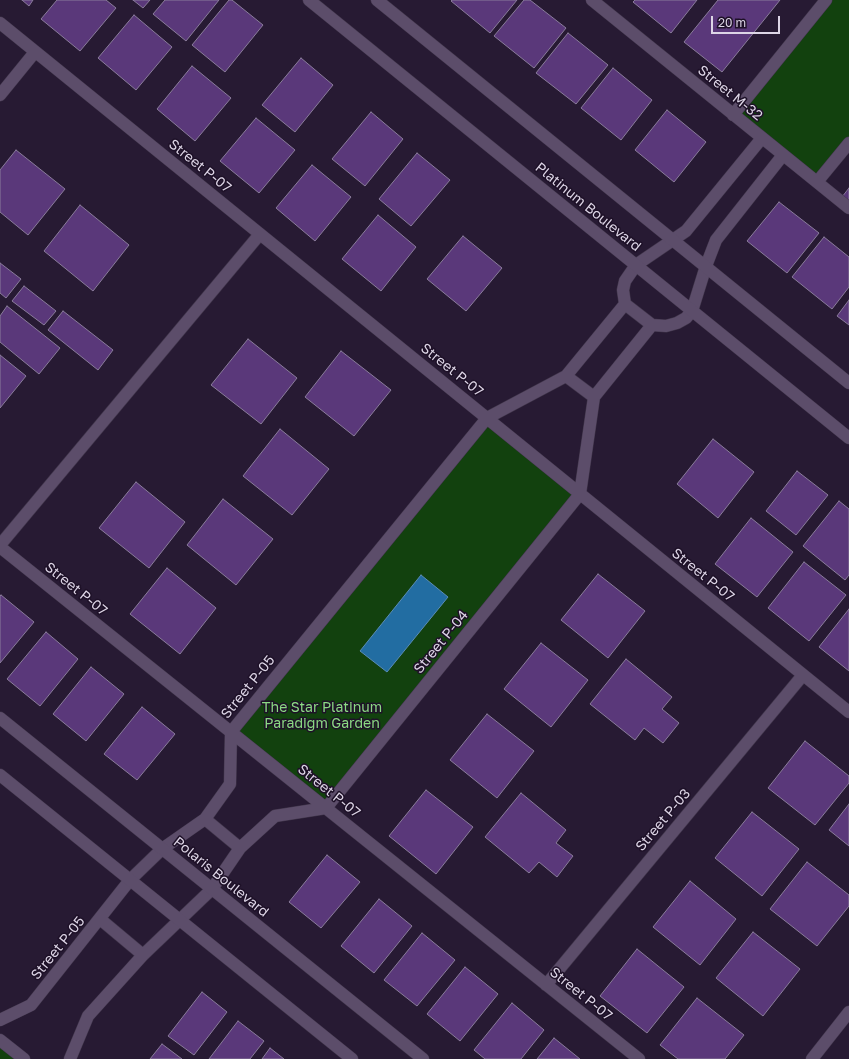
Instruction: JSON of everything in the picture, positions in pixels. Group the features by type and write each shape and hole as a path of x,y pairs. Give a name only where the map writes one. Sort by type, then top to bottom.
{"street":[{"name":"Platinum Boulevard","path":"309,0 849,438"},
{"name":"Platinum Boulevard","path":"378,0 849,383"},
{"name":"Street M-32","path":"592,0 607,4 734,115 849,208"},
{"path":"734,115 826,0"},
{"name":"Street P-07","path":"0,23 849,712"},
{"path":"0,95 36,52"},
{"path":"762,138 694,223 686,231 636,265 625,281 623,290 625,304 652,325 666,326 677,323 686,318 692,311 716,240 782,155"},
{"path":"817,182 849,143"},
{"path":"0,546 260,234"},
{"path":"487,418 566,376 625,304"},
{"path":"580,494 594,398 652,325"},
{"path":"566,376 594,398"},
{"name":"Street P-05","path":"0,1020 31,1005 130,880 162,849 205,819 230,784 231,732 487,418"},
{"name":"Street P-04","path":"326,808 580,494"},
{"name":"Street P-07","path":"0,546 638,1059"},
{"name":"Street P-03","path":"546,985 803,675"},
{"name":"Polaris Boulevard","path":"0,718 423,1059"},
{"path":"0,775 352,1059"},
{"path":"70,1059 88,1016 143,955 212,889 240,848 275,816 326,808"},
{"path":"205,819 240,848"},
{"path":"100,919 143,955"},
{"path":"812,1059 849,1012"},
{"path":"0,1040 24,1059"}],"green space":[{"path":"826,0 849,0 849,143 817,182 733,115"},
{"name":"The Star Platinum Paradigm Garden","path":"487,418 580,494 326,808 231,732"},
{"path":"0,1040 24,1059 0,1059"}],"water":[{"path":"421,575 448,597 387,672 360,651"}],"building":[{"path":"22,0 33,0 29,6"},
{"path":"57,0 106,0 116,8 80,51 41,19"},
{"path":"133,0 150,0 143,8"},
{"path":"165,0 219,0 186,41 153,14"},
{"path":"229,0 232,0 263,25 225,72 192,45"},
{"path":"517,0 490,33 451,1"},
{"path":"524,0 530,0 566,28 534,68 494,36"},
{"path":"635,0 697,0 671,33 633,2"},
{"path":"718,0 780,0 722,72 684,42"},
{"path":"134,15 172,47 136,90 98,58"},
{"path":"568,33 608,65 576,104 536,73"},
{"path":"301,58 333,85 295,132 262,105"},
{"path":"192,66 231,98 195,141 157,109"},
{"path":"613,68 652,100 621,140 581,108"},
{"path":"667,110 706,142 674,182 635,150"},
{"path":"371,112 403,139 365,186 332,159"},
{"path":"256,118 295,150 259,193 220,161"},
{"path":"16,150 65,189 28,235 0,212 0,170"},
{"path":"417,153 450,180 411,226 379,199"},
{"path":"312,165 351,197 315,241 276,208"},
{"path":"849,188 849,202 842,197"},
{"path":"779,202 819,233 787,273 747,241"},
{"path":"80,205 129,245 93,291 44,251"},
{"path":"378,215 416,247 381,291 342,259"},
{"path":"463,236 502,268 466,311 427,279"},
{"path":"824,237 849,257 849,287 832,309 792,277"},
{"path":"0,263 21,279 6,298 0,293"},
{"path":"24,286 56,311 44,325 12,301"},
{"path":"849,300 849,325 837,316"},
{"path":"7,306 60,348 39,374 0,342 0,316"},
{"path":"63,311 113,350 98,370 48,330"},
{"path":"248,339 297,378 261,424 211,385"},
{"path":"341,351 391,390 354,436 305,397"},
{"path":"0,355 26,376 0,408"},
{"path":"280,429 329,469 292,515 243,476"},
{"path":"713,439 754,472 718,518 677,484"},
{"path":"797,471 828,495 796,535 766,511"},
{"path":"136,482 185,522 149,568 99,528"},
{"path":"223,499 273,539 236,585 187,545"},
{"path":"839,501 849,509 849,575 845,580 803,546"},
{"path":"751,518 793,552 757,597 715,564"},
{"path":"804,562 846,595 809,641 768,608"},
{"path":"167,568 216,608 180,654 130,614"},
{"path":"598,574 645,611 608,658 561,620"},
{"path":"1,595 34,622 0,663 0,596"},
{"path":"849,609 849,671 819,647"},
{"path":"46,632 78,659 40,706 7,679"},
{"path":"541,643 588,680 551,727 504,689"},
{"path":"626,659 672,697 662,709 679,723 663,743 644,728 635,740 590,704"},
{"path":"91,667 124,694 86,741 53,714"},
{"path":"142,707 175,734 137,780 104,754"},
{"path":"487,714 534,751 497,798 450,760"},
{"path":"805,741 849,776 849,783 815,825 768,788"},
{"path":"426,790 473,827 436,874 389,836"},
{"path":"521,793 566,830 556,843 573,856 557,877 539,862 529,873 485,837"},
{"path":"849,804 849,846 829,830"},
{"path":"752,812 799,849 762,896 715,858"},
{"path":"327,855 360,882 321,928 289,902"},
{"path":"807,862 849,895 849,906 817,946 770,909"},
{"path":"690,881 736,919 700,965 653,927"},
{"path":"379,899 412,926 374,973 341,946"},
{"path":"753,932 800,969 763,1016 716,978"},
{"path":"422,933 455,960 417,1006 384,980"},
{"path":"637,949 684,987 647,1033 600,996"},
{"path":"465,967 498,994 460,1041 427,1014"},
{"path":"202,992 227,1012 194,1055 168,1036"},
{"path":"697,998 744,1035 725,1059 678,1059 660,1045"},
{"path":"512,1003 544,1030 521,1059 485,1059 474,1050"},
{"path":"238,1021 264,1041 250,1059 209,1059"},
{"path":"554,1038 580,1059 537,1059"},
{"path":"162,1044 182,1059 150,1059"},
{"path":"270,1048 284,1059 262,1059"}]}
